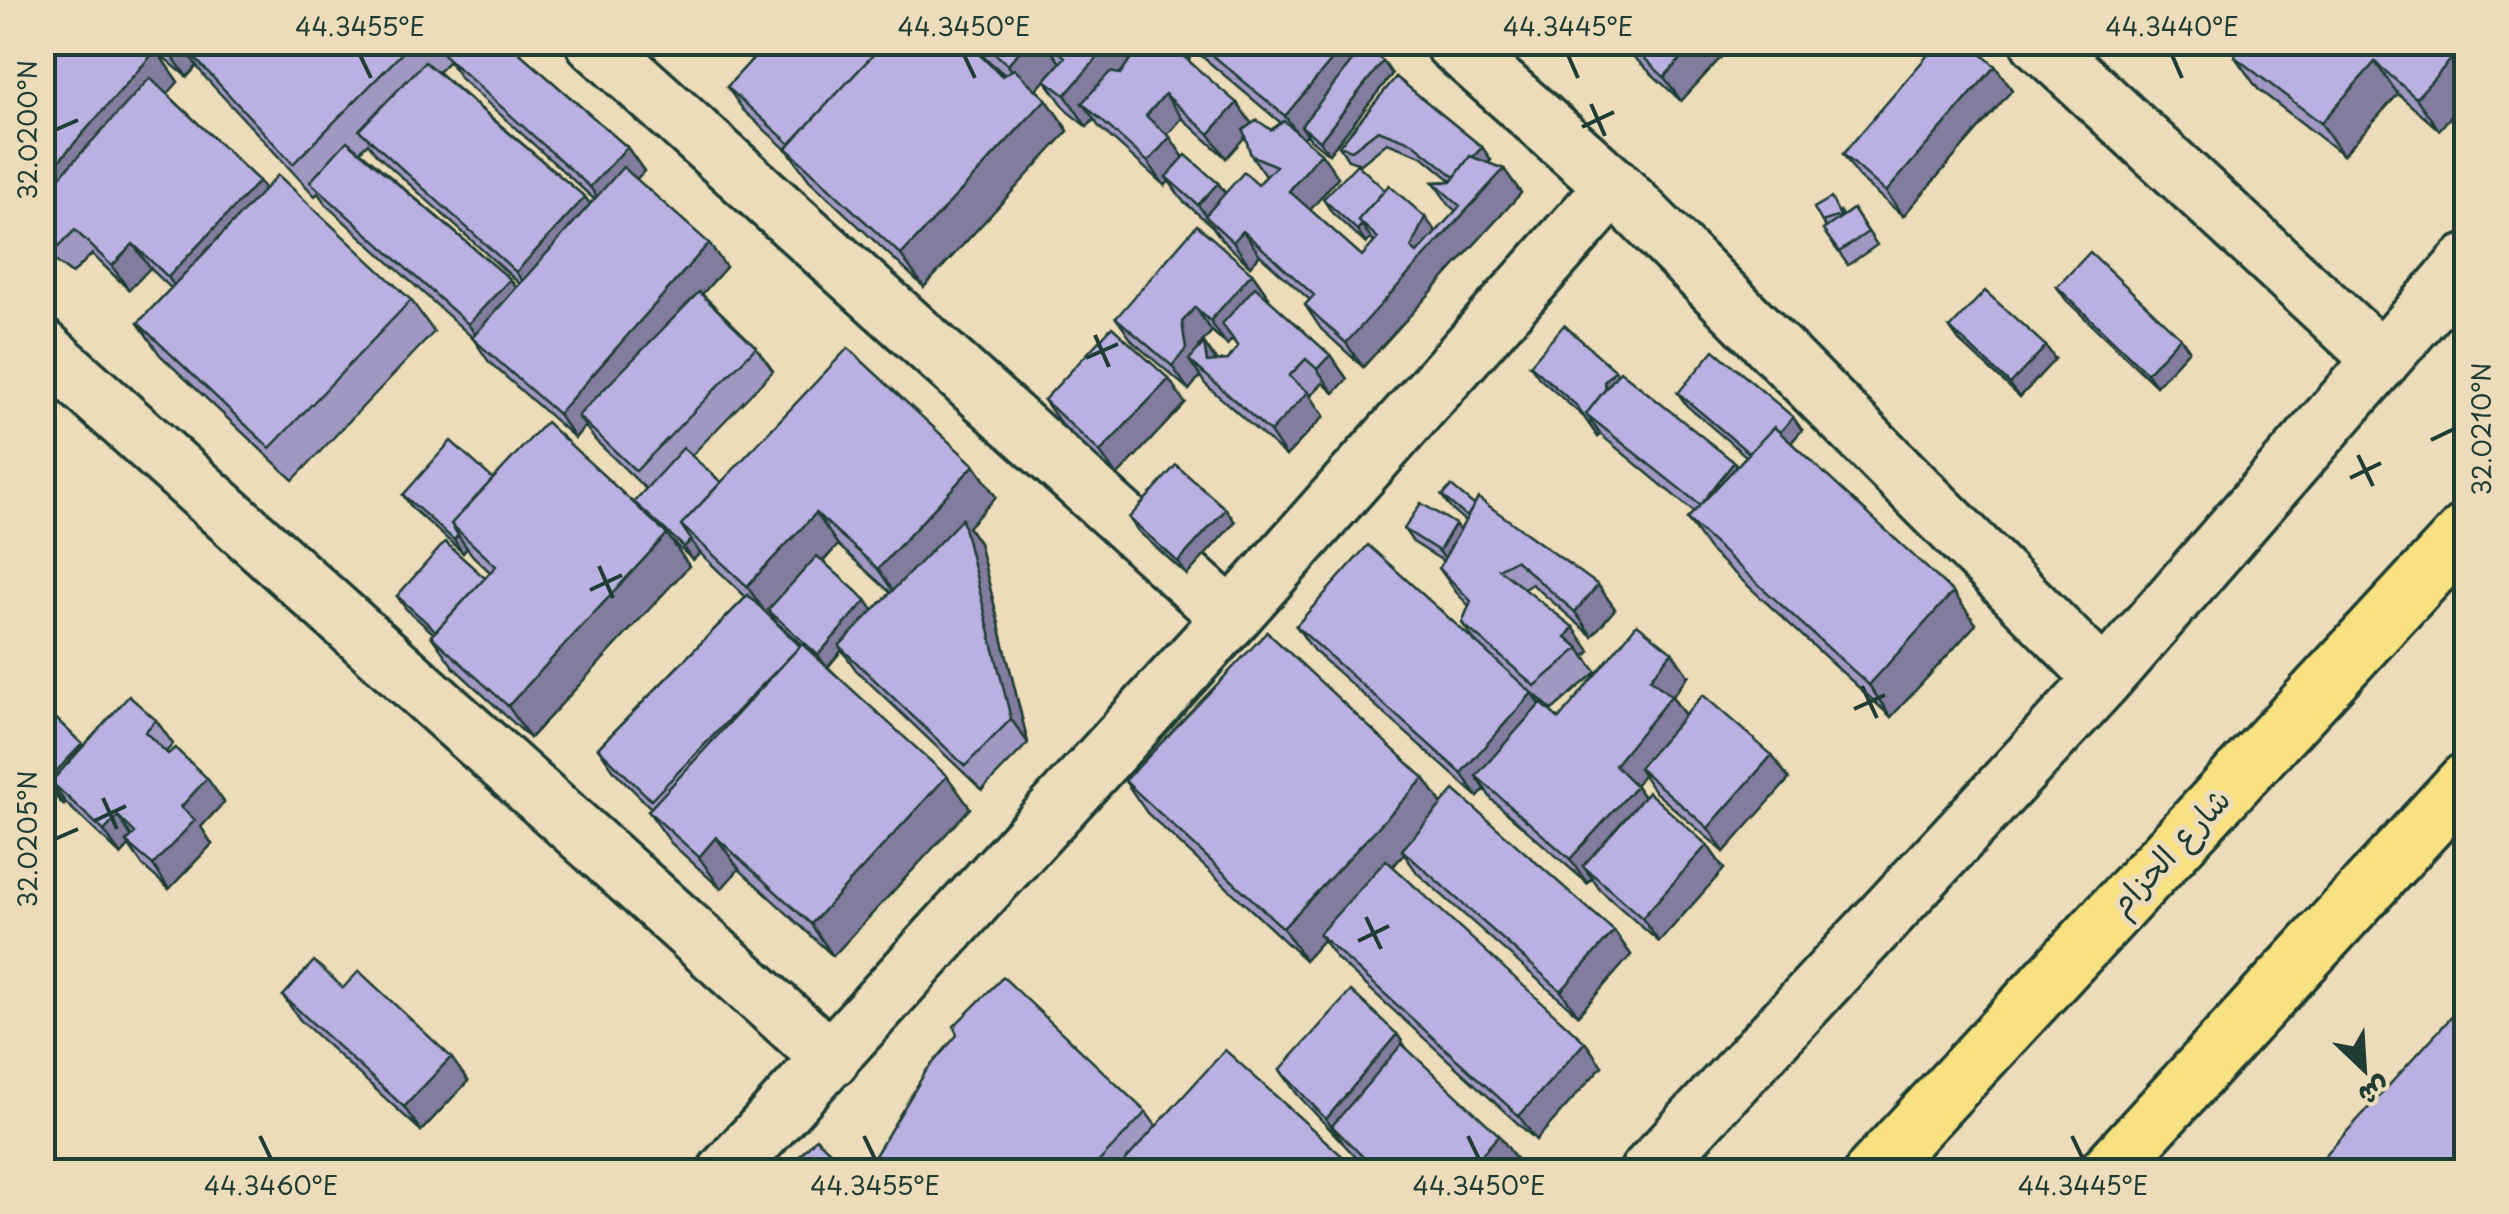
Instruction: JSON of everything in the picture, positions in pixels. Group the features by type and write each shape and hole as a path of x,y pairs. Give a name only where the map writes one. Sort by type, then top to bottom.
{"main road":[{"name":"شارع الحزام","path":"1872,1172 1911,1151 2466,532"},
{"path":"2107,1172 2466,781"}],"street":[{"path":"594,42 1232,618"},
{"path":"1452,42 1614,186 2104,679"},
{"path":"2039,42 2382,360"},
{"path":"726,1172 1232,618 1614,186"},
{"path":"1648,1172 2104,679 2466,262"},
{"path":"42,348 830,1059"}],"building":[{"path":"42,42 147,42 156,50 42,180"},
{"path":"158,42 180,42 170,53"},
{"path":"184,42 413,42 293,164"},
{"path":"453,42 507,42 627,147 590,187 443,54"},
{"path":"768,42 885,42 790,144 727,87"},
{"path":"885,42 966,42 1002,76 1014,69 1046,99 901,255 786,148"},
{"path":"982,42 1027,42 1008,65"},
{"path":"1049,42 1111,42 1065,95 1045,80 1065,57"},
{"path":"1142,42 1170,42 1237,103 1209,134 1165,94 1146,116 1170,137 1148,162 1082,103 1110,72 1120,74"},
{"path":"1197,42 1347,42 1285,116"},
{"path":"1627,42 1696,42 1664,77"},
{"path":"1939,42 1968,42 1995,66 1886,192 1843,154"},
{"path":"2237,42 2466,43 2416,98 2375,62 2321,123 2235,57"},
{"path":"1364,46 1383,61 1320,141 1301,126"},
{"path":"425,62 585,197 516,272 359,130"},
{"path":"1396,77 1482,147 1455,177 1413,143 1378,130 1352,150 1339,146"},
{"path":"150,78 259,181 168,277 133,244 112,266 75,230 55,250 42,240 42,196"},
{"path":"1257,120 1271,130 1284,121 1321,153 1289,191 1362,256 1378,238 1358,220 1389,185 1425,217 1411,248 1417,253 1460,206 1433,182 1451,182 1470,156 1504,169 1346,343 1305,305 1314,295 1243,231 1233,242 1205,216 1244,172 1258,185 1276,166 1251,155 1243,130"},
{"path":"347,141 510,279 468,324 310,182"},
{"path":"1186,155 1218,183 1198,205 1166,177"},
{"path":"1357,164 1385,190 1358,220 1362,225 1357,230 1323,199"},
{"path":"623,167 709,243 558,414 472,338"},
{"path":"278,175 411,300 270,448 138,323"},
{"path":"1831,198 1840,216 1822,222 1814,208"},
{"path":"1853,209 1868,232 1839,252 1823,230"},
{"path":"1197,225 1252,273 1210,321 1195,307 1182,322 1186,349 1172,366 1116,318"},
{"path":"2090,252 2180,337 2147,373 2057,287"},
{"path":"1255,287 1330,355 1317,369 1306,359 1289,376 1308,392 1270,432 1189,360 1204,343 1207,362 1228,360 1238,346 1222,324"},
{"path":"1985,291 2046,346 2010,384 1950,328"},
{"path":"699,292 756,347 636,471 578,416"},
{"path":"1564,325 1615,370 1586,414 1589,424 1576,405 1530,365"},
{"path":"1112,327 1169,379 1100,452 1044,400"},
{"path":"848,348 974,465 878,569 816,513 747,586 681,525"},
{"path":"1714,350 1793,417 1780,432 1774,427 1749,453 1678,393"},
{"path":"1620,371 1734,462 1700,505 1586,414"},
{"path":"546,422 667,534 508,706 431,636 496,566 451,524"},
{"path":"1774,427 1953,592 1869,685 1687,519"},
{"path":"451,441 493,479 451,524 458,535 454,540 403,495"},
{"path":"683,448 721,482 681,525 691,540 684,547 634,502"},
{"path":"1176,465 1226,509 1178,562 1129,518"},
{"path":"1451,486 1474,505 1467,517 1442,496"},
{"path":"1478,498 1598,585 1575,612 1515,560 1499,569 1573,627 1566,637 1579,648 1535,686 1462,623 1471,601 1439,568"},
{"path":"1421,503 1455,524 1439,551 1404,529"},
{"path":"962,519 1011,719 965,766 839,646"},
{"path":"445,542 485,578 436,631 397,596"},
{"path":"1368,545 1532,693 1461,773 1296,626"},
{"path":"817,556 866,600 818,655 768,610"},
{"path":"748,595 800,646 651,800 598,748"},
{"path":"1637,624 1672,652 1650,679 1671,696 1615,765 1636,786 1570,859 1476,776 1541,703 1559,719"},
{"path":"1267,632 1424,778 1283,928 1125,781"},
{"path":"802,644 947,776 811,924 716,837 699,857 648,811"},
{"path":"1703,695 1772,755 1708,828 1639,768"},
{"path":"129,696 156,720 145,732 168,754 175,748 207,778 181,807 195,820 153,865 126,842 135,833 118,816 104,831 51,782"},
{"path":"42,705 82,744 47,781 42,777"},
{"path":"1454,790 1614,931 1561,991 1402,850"},
{"path":"1648,792 1707,845 1642,918 1583,866"},
{"path":"1386,860 1585,1042 1519,1116 1319,934"},
{"path":"314,961 343,988 359,971 451,1057 404,1107 283,996"},
{"path":"1003,977 1146,1112 1089,1172 869,1172 867,1169 926,1071 957,1035 954,1026"},
{"path":"1351,991 1397,1034 1326,1119 1280,1070"},
{"path":"2466,1001 2466,1172 2310,1172"},
{"path":"1402,1044 1499,1135 1466,1172 1378,1172 1332,1126"},
{"path":"1225,1050 1360,1172 1115,1172"},
{"path":"816,1138 852,1172 785,1172"}]}
